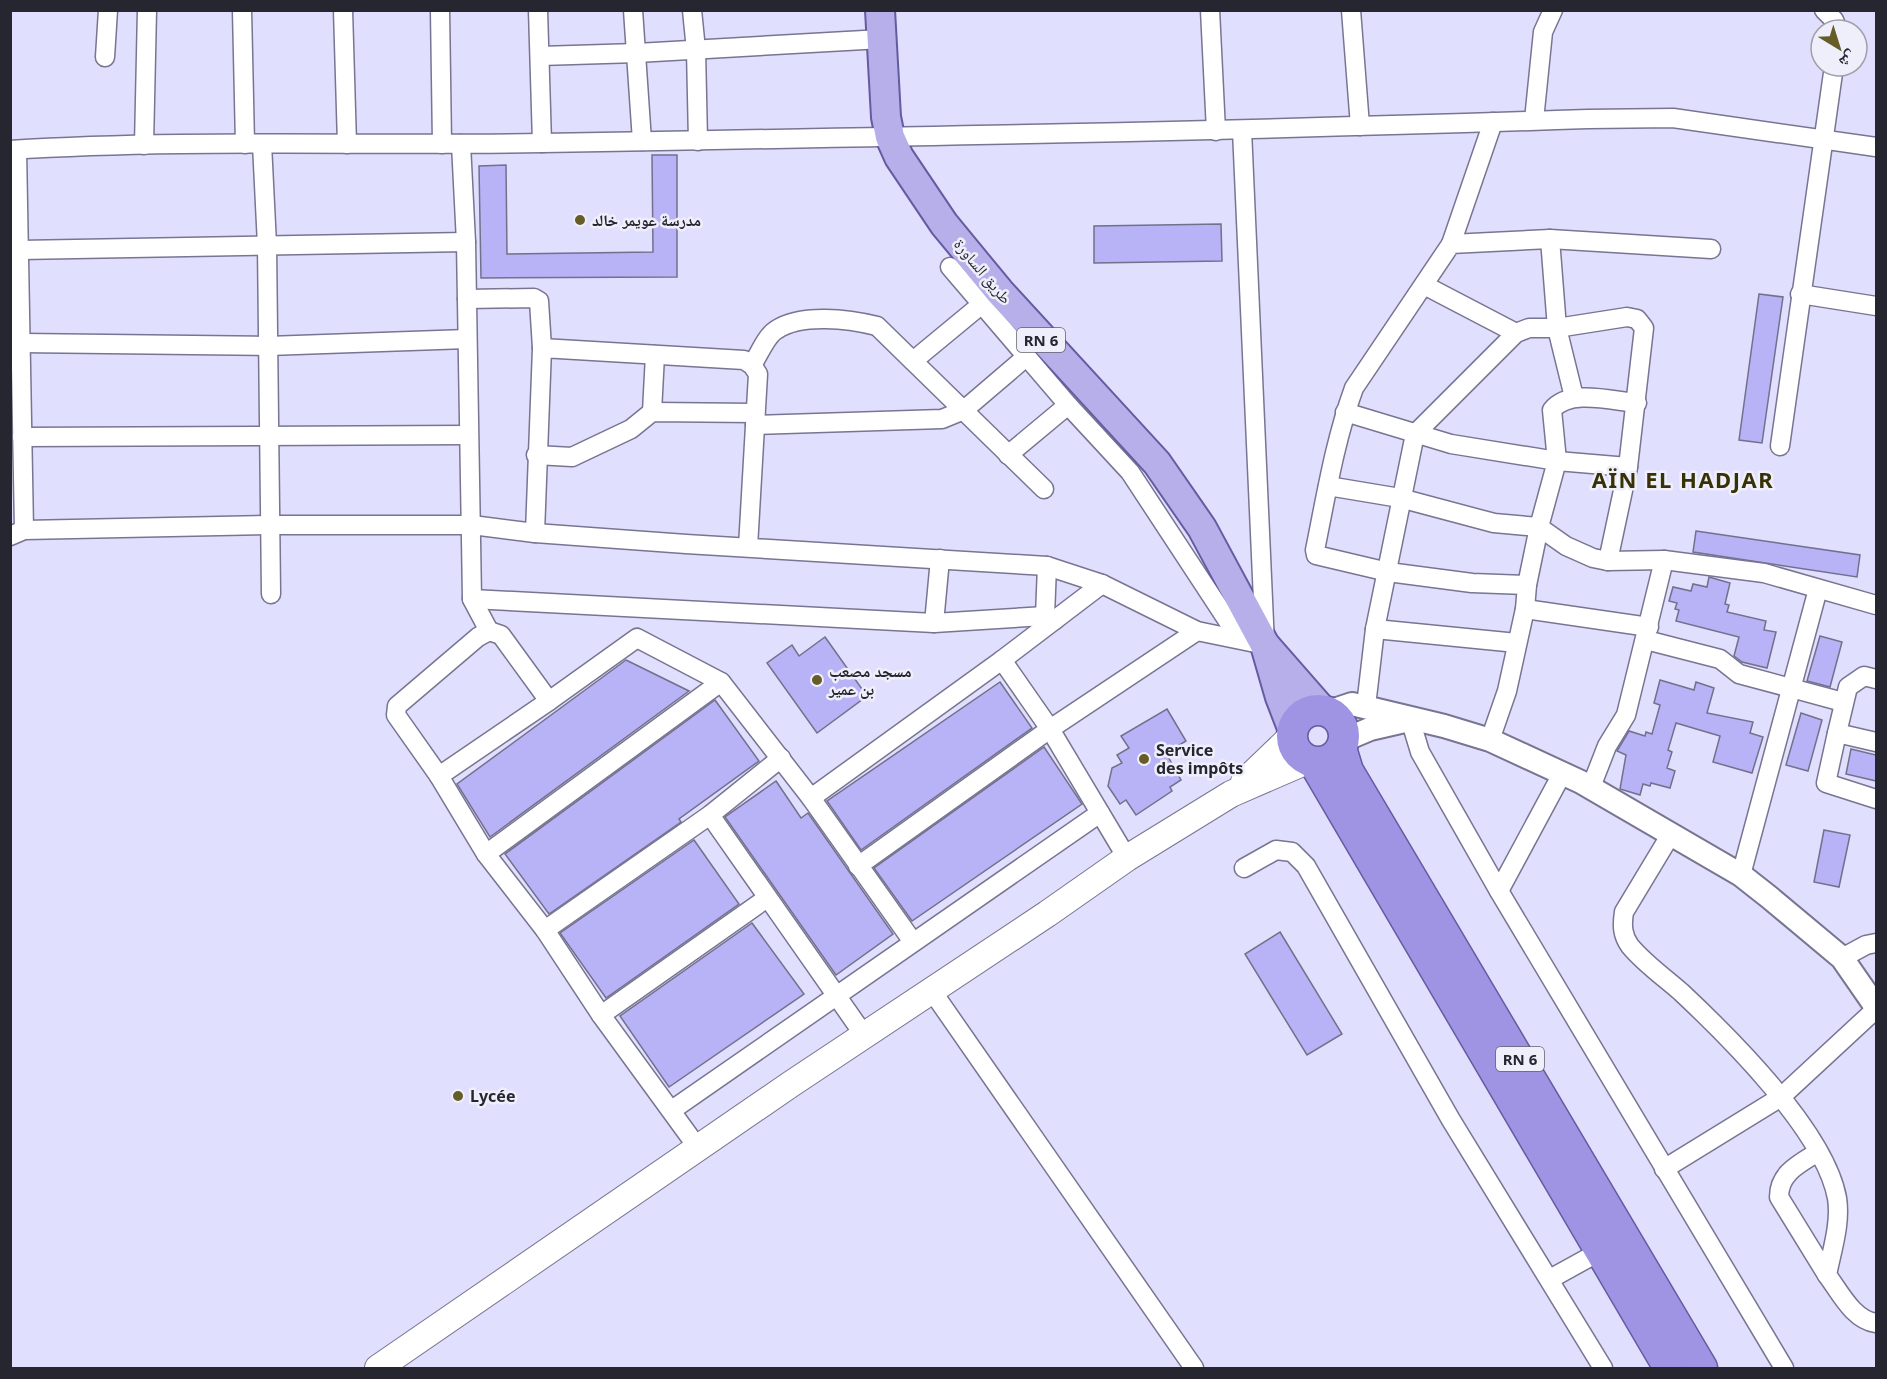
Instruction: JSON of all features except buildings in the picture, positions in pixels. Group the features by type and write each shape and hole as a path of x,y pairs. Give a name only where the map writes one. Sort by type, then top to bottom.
{"highway":[{"path":"1325,711 1341,723 1343,744 1330,760 1311,762 1296,752 1292,732 1307,712 1325,711"},
{"name":"RN 6","path":"1343,744 1348,771 1702,1368"},
{"name":"RN 6","path":"1311,762 1669,1368"}],"main road":[{"name":"طريق الساورة","path":"879,10 886,117 890,138 899,157 944,224 993,284 1047,346 1157,463 1202,528 1252,641"},
{"name":"RN 6","path":"1252,641 1325,711"},
{"name":"RN 6","path":"1252,641 1280,697 1292,732"},
{"path":"1231,794 1292,732"},
{"path":"378,1368 1127,858 1231,794 1311,762"}],"street":[{"path":"105,57 108,10"},
{"path":"144,145 147,10"},
{"path":"242,10 254,144 267,245 271,594"},
{"path":"343,10 347,144"},
{"path":"440,10 442,144"},
{"path":"538,10 542,143"},
{"path":"633,10 642,141"},
{"path":"692,10 696,50 698,141"},
{"path":"1210,10 1216,131"},
{"path":"1351,10 1360,126"},
{"path":"1534,120 1543,32 1553,10"},
{"path":"540,56 882,39"},
{"path":"1780,446 1833,78"},
{"path":"1252,641 1197,631 1102,584 1047,566 535,533 472,525 270,525 17,533 22,437 20,250 14,150 144,145 461,144 890,138 1673,118 1876,147"},
{"path":"1493,122 1451,244 1354,388 1328,486 1315,553 1318,556 1388,572 1472,583 1527,585"},
{"path":"1242,130 1252,641"},
{"path":"461,144 466,242 472,599 489,631 501,635 549,701"},
{"path":"1451,244 1550,239 1711,249"},
{"path":"1550,239 1557,328 1574,397"},
{"path":"20,250 466,242"},
{"path":"950,267 1068,405 1130,472 1252,641"},
{"path":"1424,285 1516,333"},
{"path":"1800,294 1876,306"},
{"path":"467,299 534,298 539,301 542,348 536,455 535,533"},
{"path":"913,361 982,304"},
{"path":"1366,706 1375,629 1388,572 1400,498 1415,434 1516,333 1529,328 1557,328 1627,317 1642,323 1646,334 1628,467 1608,561"},
{"path":"752,365 774,330 811,320 849,319 876,326 1044,489"},
{"path":"21,343 268,346 468,339"},
{"path":"542,348 744,360 752,365 758,374 748,547"},
{"path":"652,412 655,355"},
{"path":"536,455 572,458 631,429 652,412 755,419 925,421 942,419 964,411 1026,357"},
{"path":"1490,740 1507,691 1525,609 1527,585 1539,527 1557,461 1552,410 1561,401 1574,397 1637,403"},
{"path":"1008,455 1068,405"},
{"path":"1346,412 1451,444 1557,461 1628,467"},
{"path":"22,437 468,435"},
{"path":"1328,486 1400,498 1494,523 1539,527 1566,546 1608,561 1664,560 1764,573 1876,605"},
{"path":"934,623 940,559"},
{"path":"1591,787 1607,746 1626,715 1664,560"},
{"path":"1047,566 1050,618"},
{"path":"811,798 1002,660 1050,618 1102,584"},
{"path":"1740,875 1793,688 1818,589"},
{"path":"472,599 934,623 1050,618"},
{"path":"1525,609 1647,633 1720,659 1739,674 1843,702"},
{"path":"1375,629 1517,643"},
{"path":"489,631 478,637 395,709 486,854 545,930 601,1015 698,1148"},
{"path":"858,866 1050,729 1197,631"},
{"path":"439,776 637,638 721,682 811,798 914,942"},
{"path":"1002,660 1050,729 1127,858"},
{"path":"1876,679 1864,676 1848,687 1826,783 1876,799"},
{"path":"486,854 721,682"},
{"path":"1325,711 1352,704 1366,706 1490,740 1563,772 1740,875 1810,929 1842,958 1876,1008 1781,1097 1664,1169"},
{"path":"1343,744 1370,729 1410,719"},
{"path":"1410,719 1420,752 1499,891 1784,1368"},
{"path":"1838,733 1876,742"},
{"path":"545,930 710,815 781,758"},
{"path":"1499,891 1563,772"},
{"path":"672,1110 1100,813"},
{"path":"710,815 864,1035"},
{"path":"1671,834 1624,912 1622,925 1624,936 1646,963 1712,1023 1781,1097 1818,1152 1836,1194 1839,1209 1827,1275"},
{"path":"1244,868 1276,850 1292,852 1306,867 1451,1120 1603,1368"},
{"path":"601,1015 767,898"},
{"path":"1842,958 1866,945 1876,943"},
{"path":"932,991 1194,1368"},
{"path":"1818,1152 1791,1169 1783,1178 1779,1197 1827,1275 1852,1310 1861,1317 1876,1323"},
{"path":"1550,1280 1599,1252"}],"place":[{"name":"مدرسة عويمر خالد","path":"580,220"},
{"name":"مسجد مصعب بن عمير","path":"817,680"},
{"name":"Service des impôts","path":"1144,759"},
{"name":"Lycée","path":"458,1096"}],"district":[{"name":"AÏN EL HADJAR","path":"1683,479"}]}
